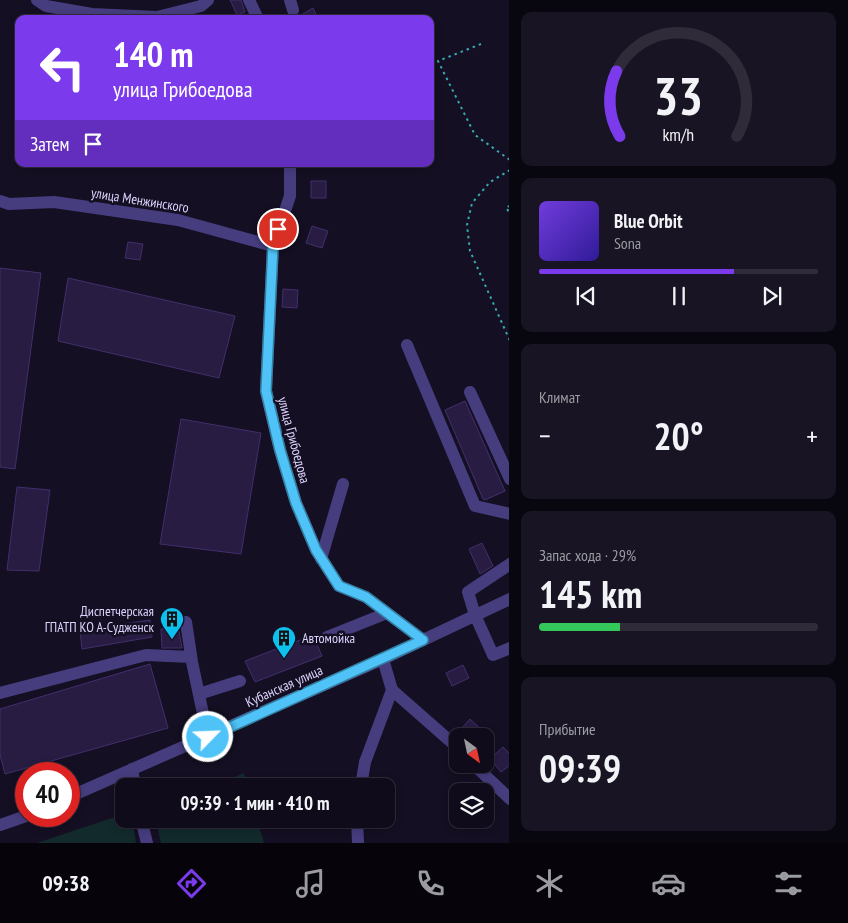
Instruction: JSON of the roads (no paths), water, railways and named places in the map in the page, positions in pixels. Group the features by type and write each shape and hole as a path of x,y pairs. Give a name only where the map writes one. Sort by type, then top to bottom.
{"street":[{"path":"36,0 46,6 92,14 114,15"},
{"path":"165,15 200,6 208,0"},
{"path":"249,0 256,15"},
{"name":"улица Грибоедова","path":"290,167 290,196 273,246 266,391 280,450 296,503 316,550 339,586 366,597 423,640"},
{"name":"улица Менжинского","path":"0,201 8,204 54,202 178,220 273,246"},
{"path":"407,345 475,506 509,514"},
{"path":"470,392 509,479"},
{"path":"321,559 343,484"},
{"path":"509,564 468,592 475,615 494,655 509,648"},
{"name":"Кубанская улица","path":"80,792 383,659 509,599"},
{"path":"327,637 387,613"},
{"path":"186,622 191,657 208,737"},
{"path":"0,693 146,655 191,657"},
{"path":"383,659 392,690 449,740"},
{"path":"199,694 240,681"},
{"path":"362,778 365,762 392,690"},
{"path":"132,769 134,778"},
{"path":"482,773 509,799"},
{"path":"0,825 15,820"},
{"path":"144,828 147,843"},
{"path":"358,828 358,843"}],"place":[{"name":"Диспетчерская ГПАТП КО А-Судженск","path":"172,640"},
{"name":"Автомойка","path":"284,659"}]}
